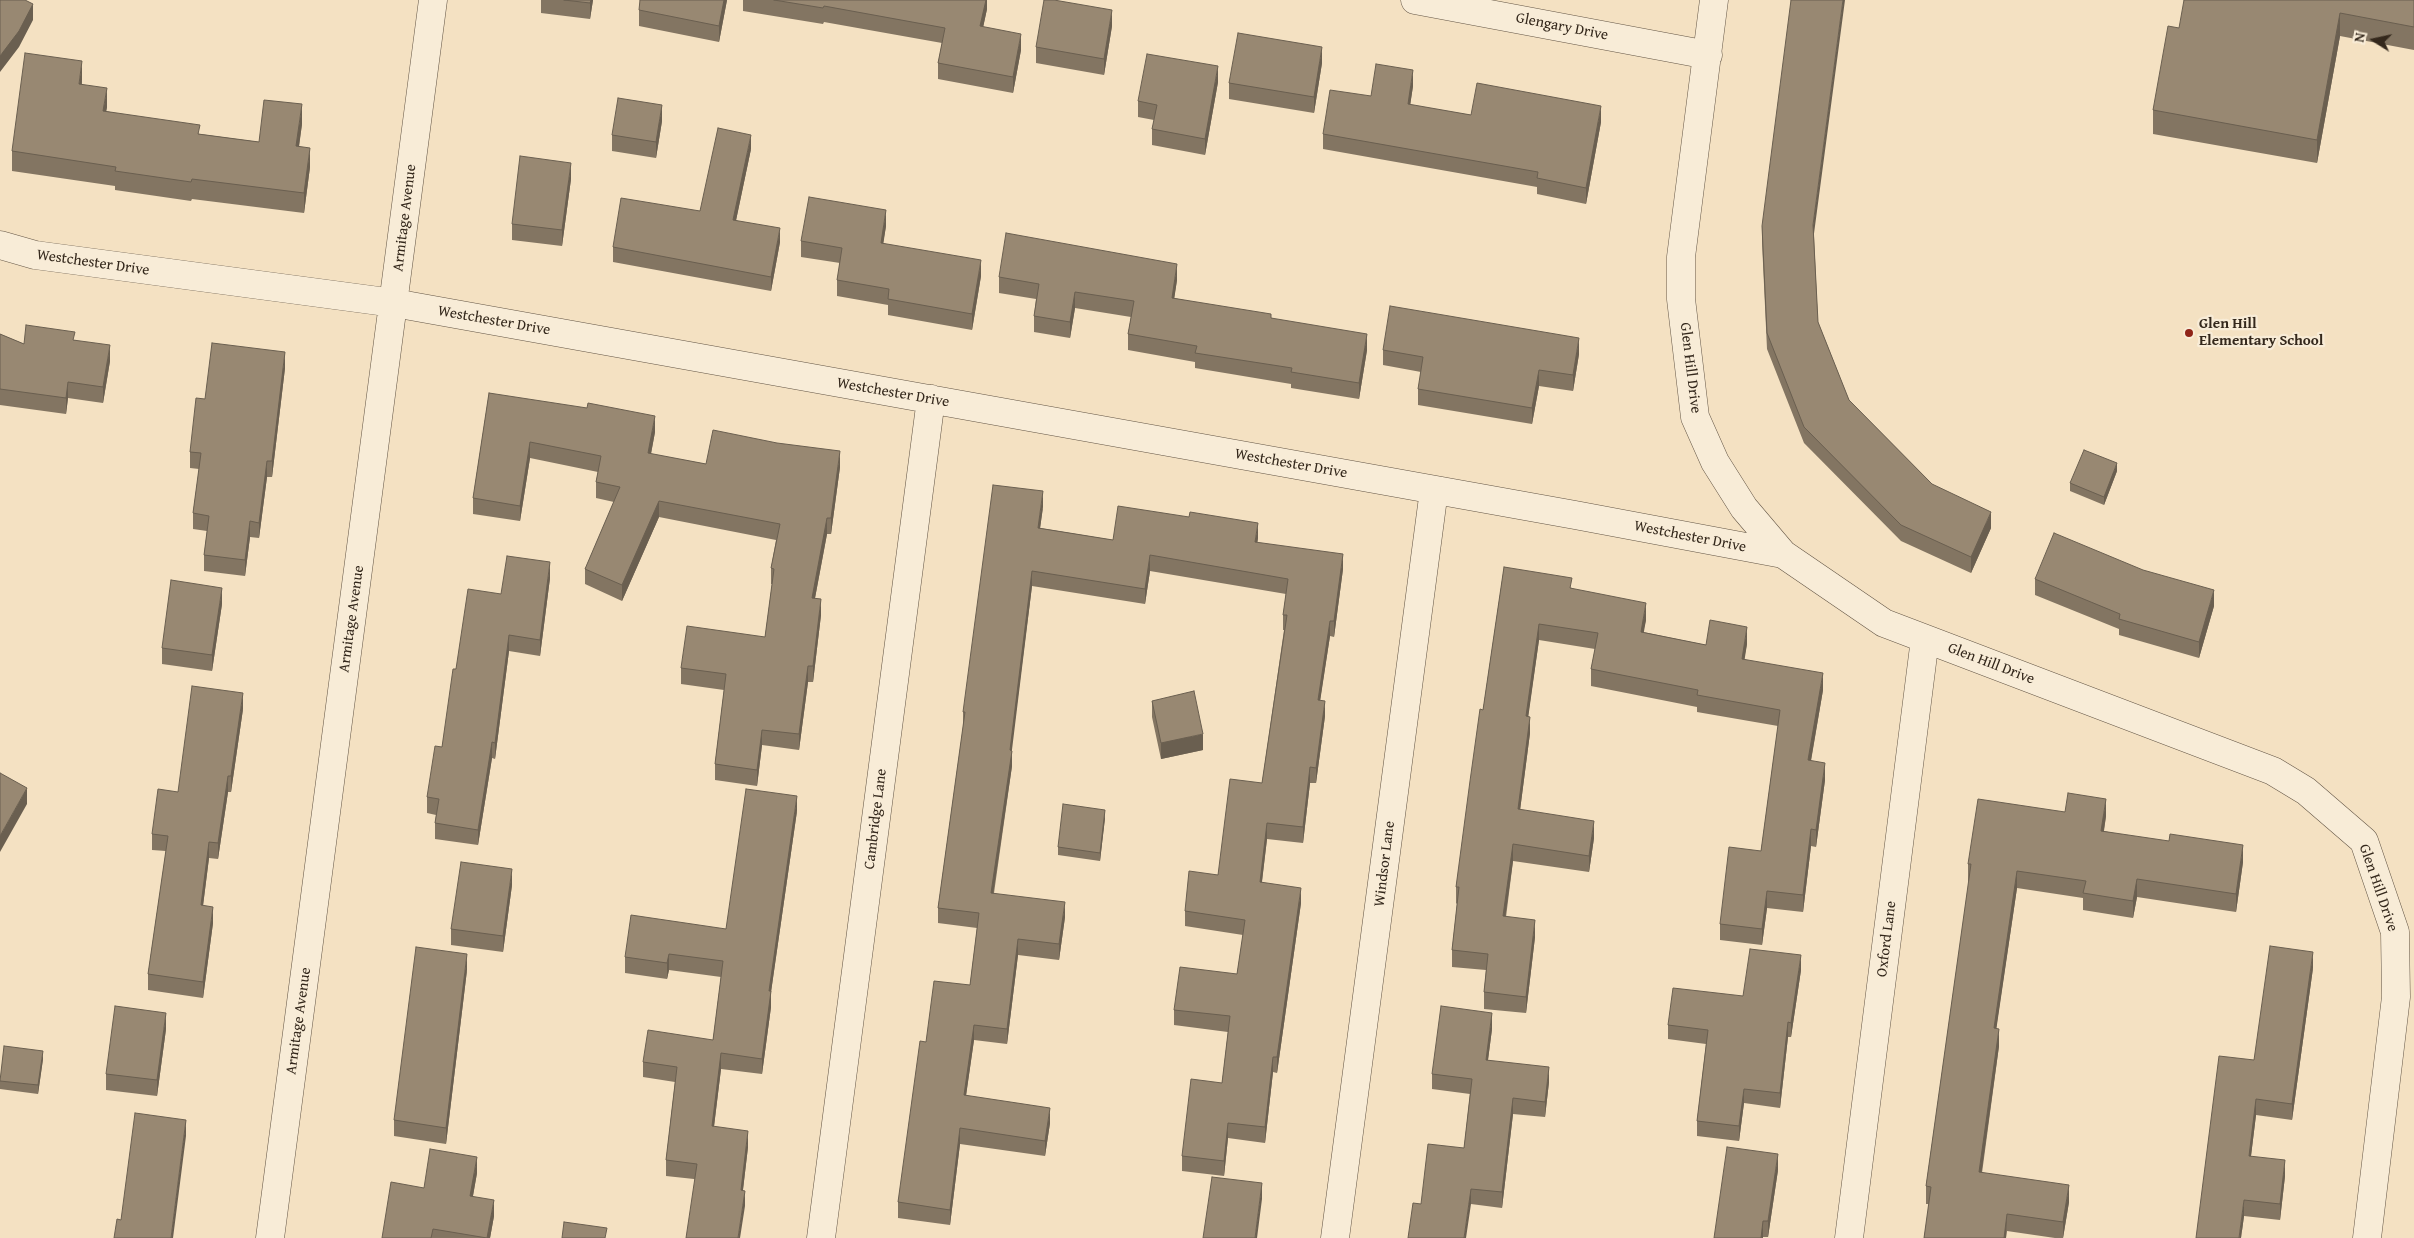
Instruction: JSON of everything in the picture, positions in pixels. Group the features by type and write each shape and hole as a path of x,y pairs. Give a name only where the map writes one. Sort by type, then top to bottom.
{"street":[{"name":"Armitage Avenue","path":"270,1238 433,0"},
{"name":"Glengary Drive","path":"1415,0 1708,55"},
{"name":"Glen Hill Drive","path":"1714,0 1682,257 1682,299 1695,417 1715,462 1744,508 1783,554 1884,623 2273,771 2306,791 2364,841 2395,932 2396,997 2367,1238"},
{"name":"Westchester Drive","path":"0,245 35,255 394,303 1783,554"},
{"name":"Cambridge Lane","path":"821,1238 931,399"},
{"name":"Windsor Lane","path":"1336,1238 1434,490"},
{"name":"Oxford Lane","path":"1849,1238 1925,640"}],"building":[{"path":"0,0 25,0 33,4 19,31 0,56"},
{"path":"564,0 591,0 590,3"},
{"path":"640,0 724,0 719,26 639,10"},
{"path":"774,0 986,0 980,26 1021,34 1013,77 938,63 945,28 824,6 823,8"},
{"path":"1044,0 1112,10 1104,59 1036,47"},
{"path":"1791,0 1843,0 1813,225 1818,322 1849,400 1932,484 1991,512 1971,557 1901,525 1804,427 1767,333 1762,226"},
{"path":"2184,0 2414,0 2414,27 2340,13 2317,140 2153,110 2168,26 2179,28"},
{"path":"1238,33 1322,47 1314,97 1229,83"},
{"path":"25,53 82,61 79,84 107,88 103,111 200,125 198,134 259,142 264,100 302,104 296,146 310,148 304,193 192,179 191,182 115,171 116,167 12,151"},
{"path":"1147,54 1218,66 1205,139 1152,129 1157,105 1138,101"},
{"path":"1376,64 1413,70 1408,104 1471,115 1477,83 1601,106 1586,188 1537,178 1538,172 1323,134 1330,90 1371,96"},
{"path":"618,98 662,105 656,142 612,135"},
{"path":"718,128 751,135 733,220 780,228 771,277 613,247 621,198 700,211"},
{"path":"520,156 571,163 562,230 512,224"},
{"path":"809,197 886,210 881,243 981,260 972,314 888,299 889,289 837,280 842,248 801,241"},
{"path":"1006,233 1177,264 1172,298 1271,314 1271,318 1367,334 1359,383 1291,372 1292,368 1195,353 1197,346 1128,334 1134,301 1075,292 1070,322 1034,316 1039,284 999,277"},
{"path":"1390,306 1579,338 1573,375 1539,370 1532,408 1418,389 1423,357 1383,350"},
{"path":"26,325 75,332 73,340 110,345 103,387 68,382 66,398 0,389 0,334 24,344"},
{"path":"212,343 285,352 272,461 267,461 259,523 250,521 245,560 204,555 209,516 193,513 201,453 190,452 196,398 205,399"},
{"path":"489,393 587,408 588,403 655,416 648,453 706,464 713,430 777,443 840,451 831,518 827,518 812,598 821,599 813,666 808,666 799,734 762,730 757,770 715,764 726,674 681,668 687,626 765,637 774,569 771,568 780,524 659,501 622,585 585,569 620,487 596,482 601,456 530,442 520,506 473,498"},
{"path":"2084,450 2117,463 2104,497 2070,483"},
{"path":"993,485 1043,491 1038,528 1113,540 1118,506 1189,517 1190,512 1258,523 1255,542 1343,554 1334,621 1330,621 1318,700 1325,701 1316,768 1310,767 1303,827 1267,823 1260,882 1301,888 1277,1057 1273,1057 1265,1127 1228,1123 1224,1161 1182,1156 1191,1079 1222,1083 1230,1016 1174,1010 1180,967 1237,974 1245,920 1185,911 1189,871 1218,875 1230,779 1262,783 1287,615 1283,615 1288,579 1150,555 1145,589 1032,571 1010,750 1012,751 991,893 1065,902 1059,944 1018,939 1007,1029 974,1025 964,1095 1050,1108 1045,1141 960,1128 950,1210 898,1202 920,1041 926,1042 934,981 970,985 979,913 938,908 965,712 963,712"},
{"path":"2054,533 2143,570 2214,590 2199,642 2119,619 2120,614 2035,579"},
{"path":"507,556 550,562 540,640 509,635 495,743 492,742 478,830 435,823 439,799 427,797 435,746 442,747 453,669 456,669 468,589 501,594"},
{"path":"1504,567 1572,578 1570,588 1646,603 1641,632 1706,645 1710,620 1747,627 1742,659 1823,673 1808,760 1825,763 1816,830 1811,829 1803,895 1767,891 1762,929 1720,924 1729,847 1761,851 1780,710 1697,695 1698,690 1591,669 1598,633 1539,624 1526,716 1530,717 1518,809 1594,821 1589,856 1513,844 1503,916 1535,920 1526,997 1484,992 1488,954 1452,950 1459,887 1456,887 1470,781 1480,709 1483,710"},
{"path":"171,580 222,588 212,655 162,648"},
{"path":"192,686 243,693 231,776 228,776 218,843 209,842 201,905 213,907 203,982 148,974 168,836 152,834 158,789 178,792"},
{"path":"1194,691 1203,734 1161,743 1152,701"},
{"path":"0,773 27,788 0,836"},
{"path":"746,789 797,796 769,991 771,991 762,1059 721,1053 712,1126 748,1131 741,1190 745,1191 738,1238 686,1238 697,1164 666,1160 677,1067 643,1062 648,1030 713,1040 723,961 669,954 667,963 625,957 631,915 726,929"},
{"path":"2068,793 2106,799 2101,831 2169,841 2170,834 2243,845 2236,894 2137,879 2133,901 2083,893 2086,881 2017,871 1994,1028 1999,1029 1979,1172 2069,1185 2063,1222 2007,1214 2004,1238 1924,1238 1931,1187 1926,1186 1971,864 1968,864 1978,799 2065,812"},
{"path":"1063,804 1105,810 1100,853 1058,847"},
{"path":"461,862 512,869 503,936 451,929"},
{"path":"2270,946 2313,952 2292,1104 2256,1099 2249,1156 2285,1160 2280,1204 2244,1200 2239,1238 2196,1238 2219,1056 2254,1060"},
{"path":"416,947 467,954 446,1128 394,1120"},
{"path":"1750,949 1801,955 1791,1023 1788,1022 1780,1093 1744,1089 1739,1126 1697,1121 1708,1030 1668,1025 1673,988 1743,996"},
{"path":"115,1006 166,1013 157,1080 106,1074"},
{"path":"1441,1006 1492,1013 1486,1060 1549,1067 1545,1102 1513,1098 1502,1192 1471,1189 1464,1238 1408,1238 1413,1203 1421,1204 1428,1144 1464,1148 1472,1079 1432,1074"},
{"path":"4,1046 43,1051 38,1085 0,1081"},
{"path":"135,1113 186,1120 171,1238 114,1238 117,1219 121,1220"},
{"path":"1727,1147 1778,1154 1768,1221 1763,1221 1761,1238 1714,1238"},
{"path":"430,1149 477,1157 470,1196 494,1200 487,1238 433,1229 431,1238 382,1238 391,1182 424,1188"},
{"path":"1212,1177 1262,1183 1255,1238 1203,1238"},
{"path":"564,1222 607,1228 605,1238 562,1238"}],"place":[{"name":"Glen Hill Elementary School","path":"2189,333"}]}
